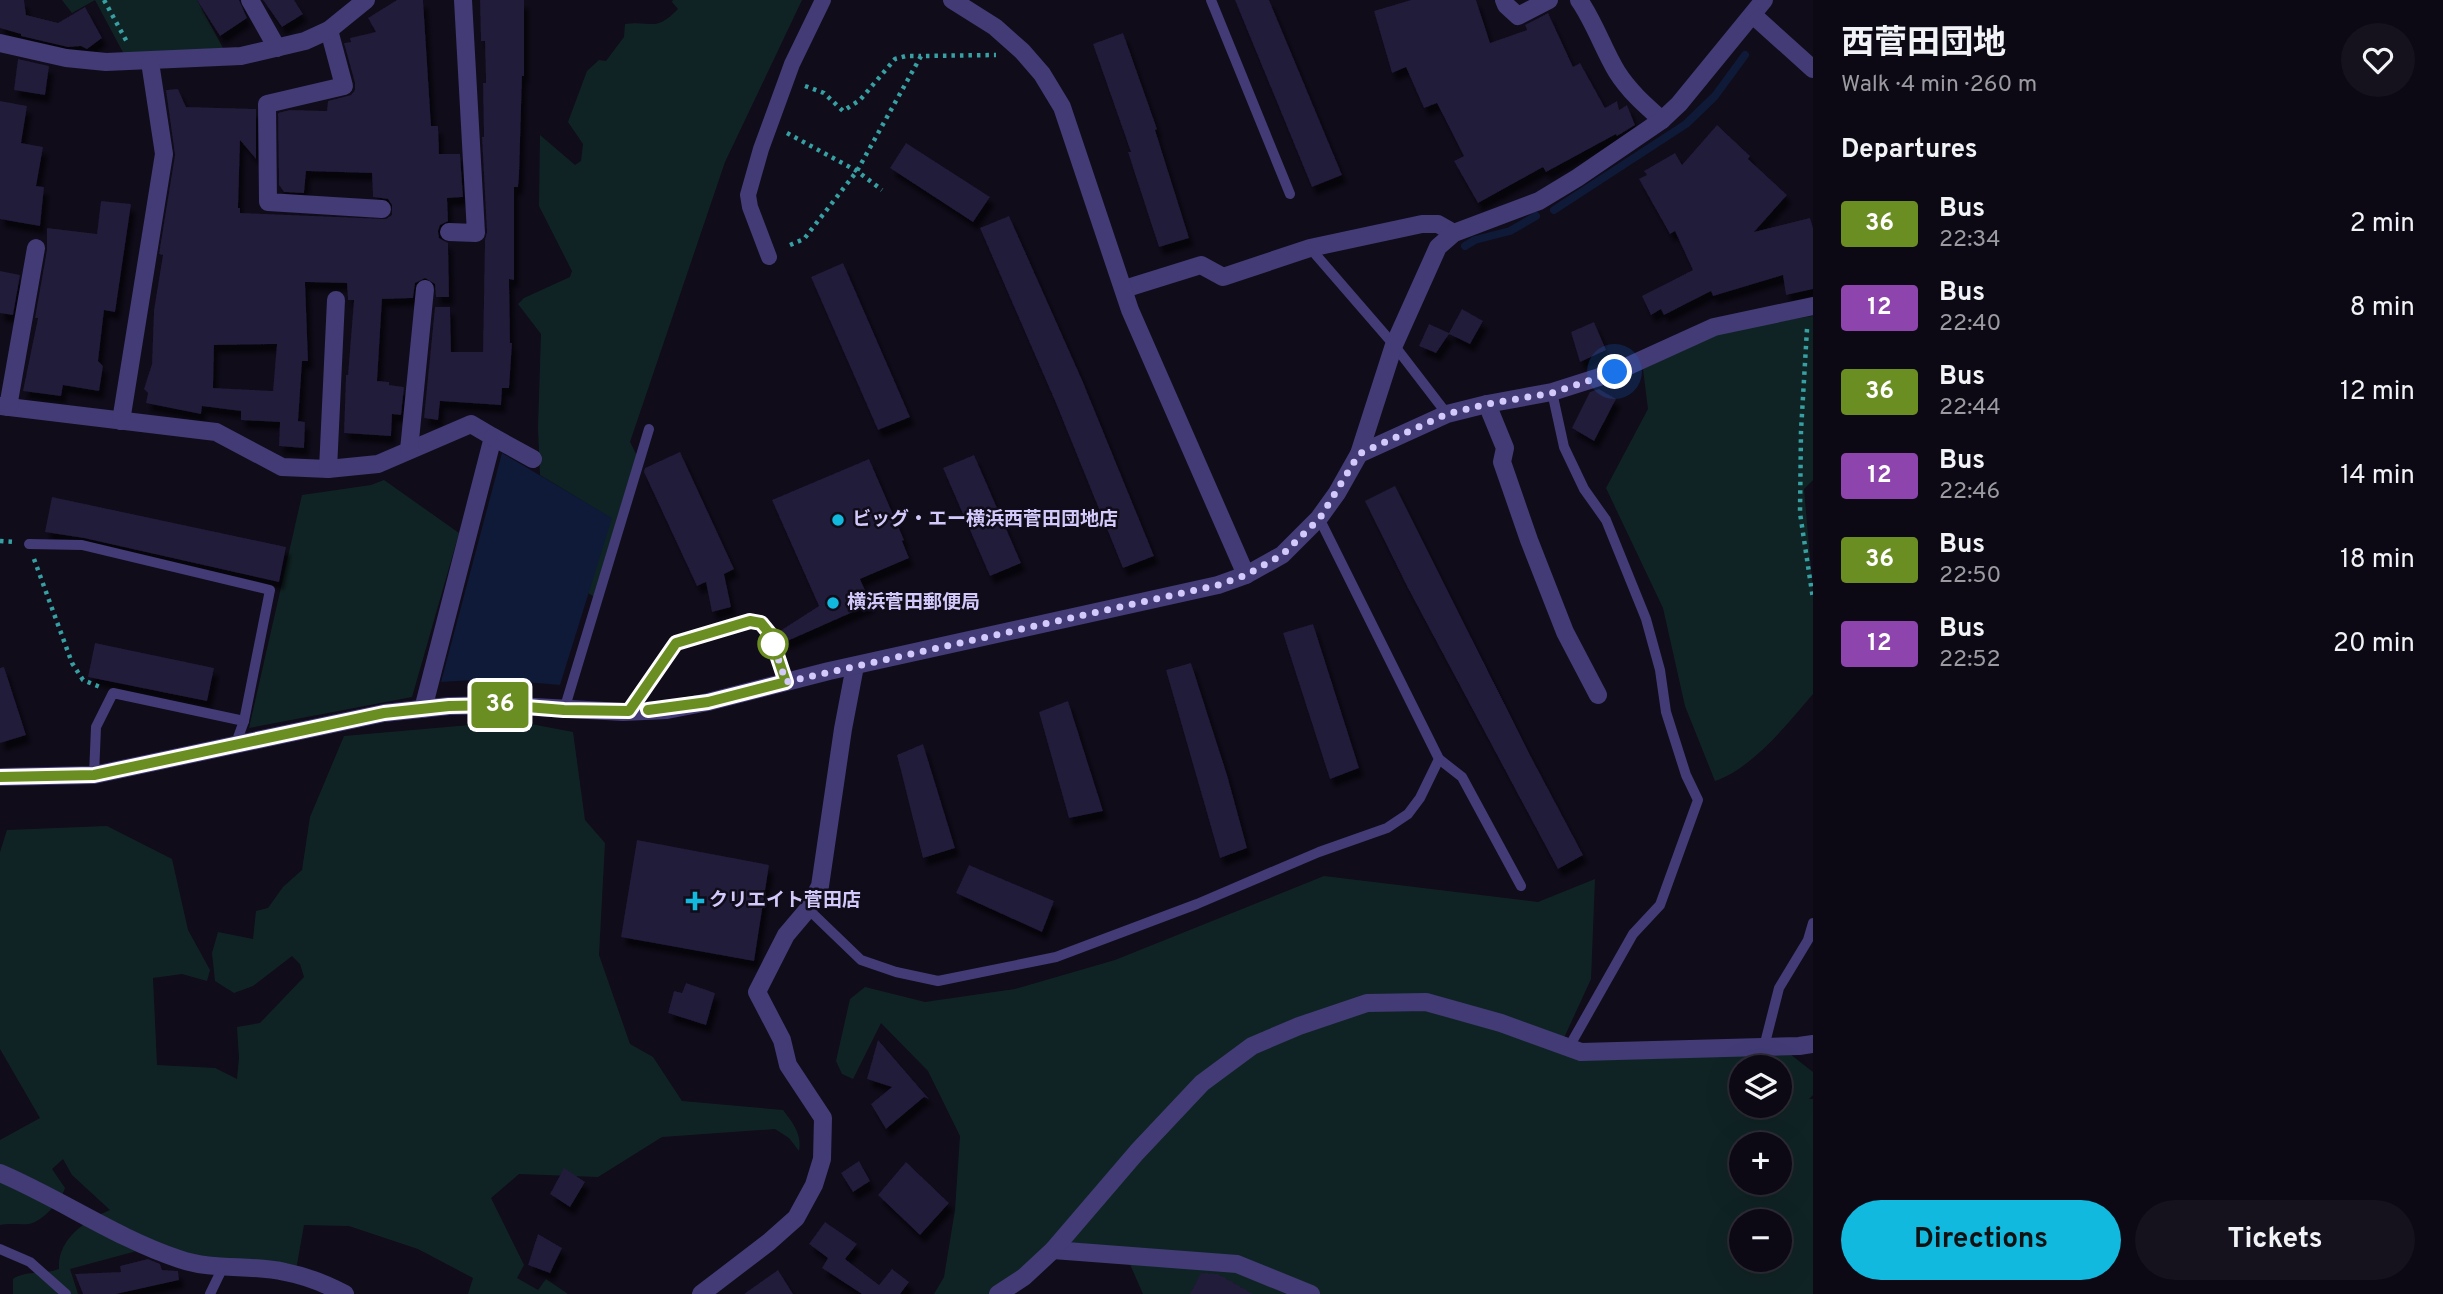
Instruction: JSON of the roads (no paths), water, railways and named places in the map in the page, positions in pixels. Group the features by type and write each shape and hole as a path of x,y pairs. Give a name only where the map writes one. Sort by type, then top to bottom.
{"street":[{"path":"250,0 277,48"},
{"path":"0,43 66,58 106,62 241,56 304,41 329,30 366,0"},
{"path":"449,232 476,233 463,0"},
{"path":"769,257 748,195 792,64 823,0"},
{"path":"952,0 995,27 1013,43 1042,74 1062,107 1130,310 1246,575"},
{"path":"1504,0 1518,16 1549,0"},
{"path":"1579,0 1592,19 1616,71 1634,95 1662,120"},
{"path":"0,777 94,775 384,713 449,706 667,710 1218,585 1246,575 1282,555 1320,518 1359,454 1394,345 1438,247 1454,233 1539,201 1662,120 1679,104 1759,7 1813,69"},
{"path":"329,30 344,86 267,104 268,202 382,209"},
{"path":"121,421 164,154 141,62"},
{"path":"1124,289 1201,265 1223,277 1310,248 1422,224 1438,224 1454,233"},
{"path":"36,248 4,406 216,432 282,467 328,469 378,464 471,424 533,459"},
{"path":"409,450 425,289"},
{"path":"328,469 336,300"},
{"path":"1359,454 1447,414 1552,393 1615,372 1714,327 1811,306"},
{"path":"1487,404 1504,448 1502,462 1529,540 1565,632 1598,695"},
{"path":"423,709 494,437"},
{"path":"701,1294 796,1219 814,1185 822,1159 823,1118 788,1065 782,1040 757,992 786,934 808,909 820,886 855,666"},
{"path":"998,1294 1024,1277 1054,1250 1137,1152 1202,1083 1252,1046 1299,1026 1367,1003 1426,1002 1501,1023 1581,1052 1813,1044"},
{"path":"0,1173 38,1190 126,1238 180,1260 223,1267 284,1271 326,1284 345,1294"},
{"path":"1054,1250 1237,1264 1311,1294"}],"lane":[{"path":"1211,0 1290,194"},
{"path":"1310,248 1394,345 1447,414"},
{"path":"1552,393 1564,447 1584,489 1606,520 1646,619 1660,670 1666,712 1686,775 1698,800 1660,905 1633,934 1569,1047"},
{"path":"564,710 649,429"},
{"path":"1320,518 1439,758 1462,777 1521,886"},
{"path":"29,544 82,545 270,590 244,721 236,743"},
{"path":"629,711 676,643 750,621 761,623 770,634 786,682"},
{"path":"94,775 96,727 113,694 244,721"},
{"path":"808,909 862,960 896,972 938,981 1056,957 1197,904 1319,852 1387,828 1408,814 1420,798 1439,758"},
{"path":"1764,1047 1779,988 1808,940 1813,923"},
{"path":"0,1249 30,1262 66,1294"},
{"path":"209,1294 223,1267"}],"water":[{"path":"502,453 612,518 560,685 489,679 441,682"}],"waterway":[{"path":"1554,210 1686,124 1715,96 1745,55"},
{"path":"1465,246 1475,240 1510,231 1536,216"}],"place":[{"name":"ビッグ・エー横浜西菅田団地店","path":"838,520"},
{"name":"横浜菅田郵便局","path":"833,603"},
{"name":"クリエイト菅田店","path":"695,901"}]}
